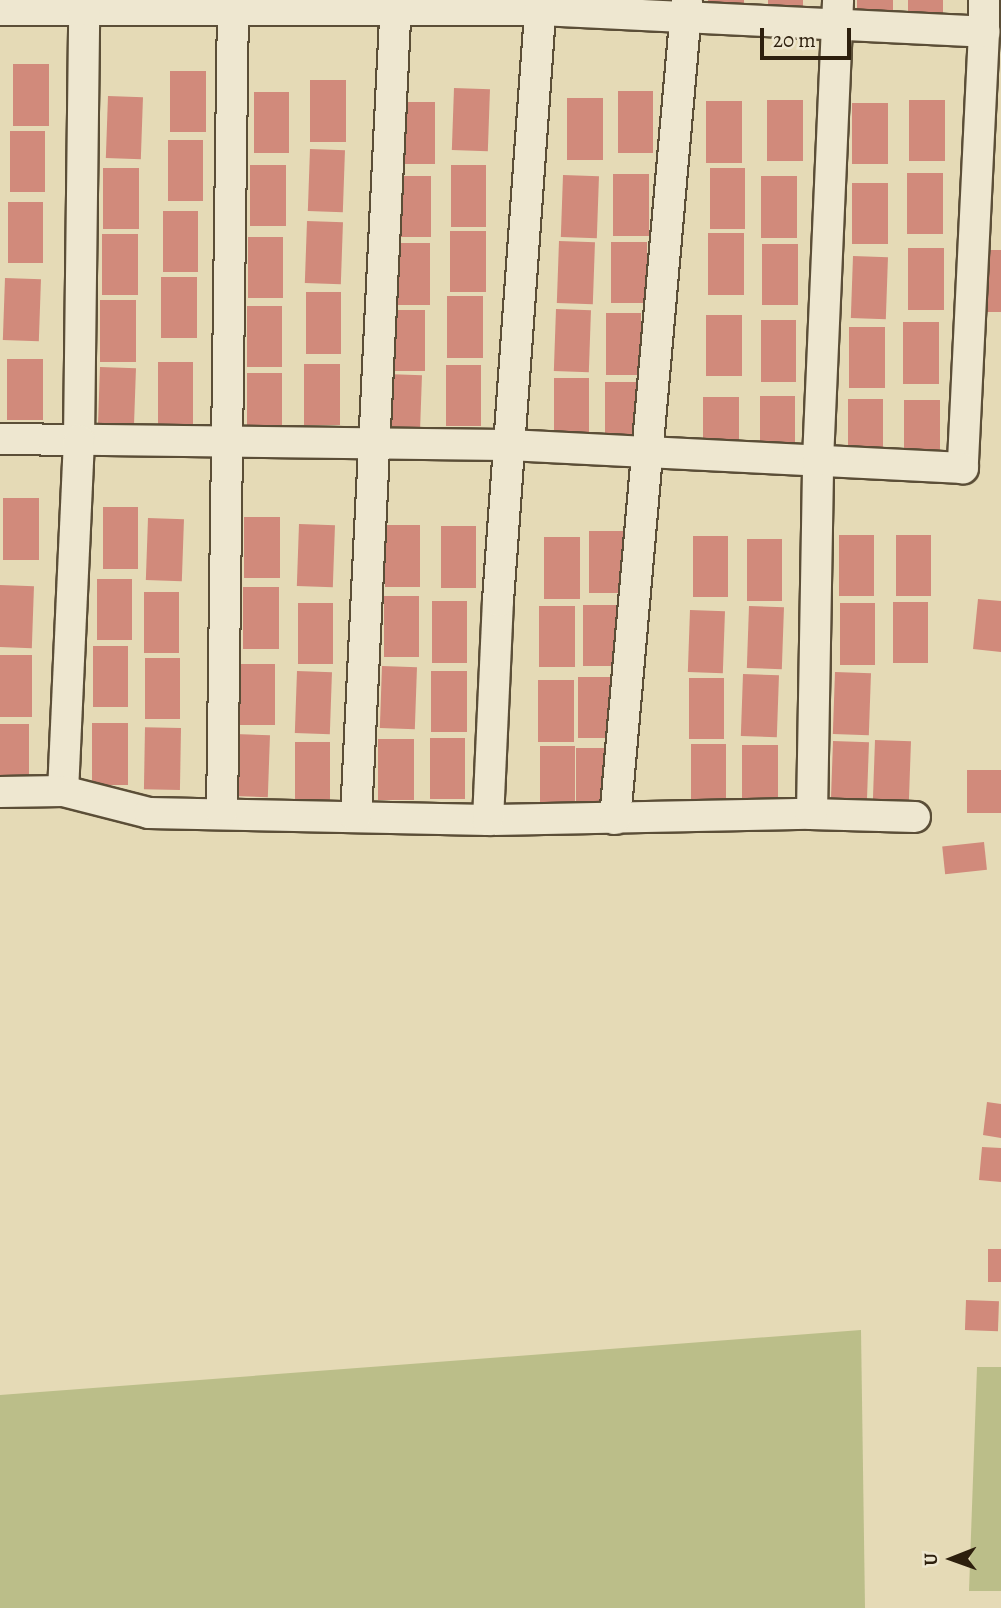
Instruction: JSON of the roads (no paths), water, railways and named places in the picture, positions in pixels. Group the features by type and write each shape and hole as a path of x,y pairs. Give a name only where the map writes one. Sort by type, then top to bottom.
{"street":[{"path":"0,439 509,446 963,468 985,0"},
{"path":"0,10 84,5 540,5 838,11 984,32"},
{"path":"63,790 79,440 84,5"},
{"path":"222,813 232,5"},
{"path":"356,817 396,5"},
{"path":"488,820 509,446 540,5"},
{"path":"615,819 686,9"},
{"path":"812,814 818,460 838,11"},
{"path":"0,792 63,790 149,813 488,820 812,814 915,817"}]}
